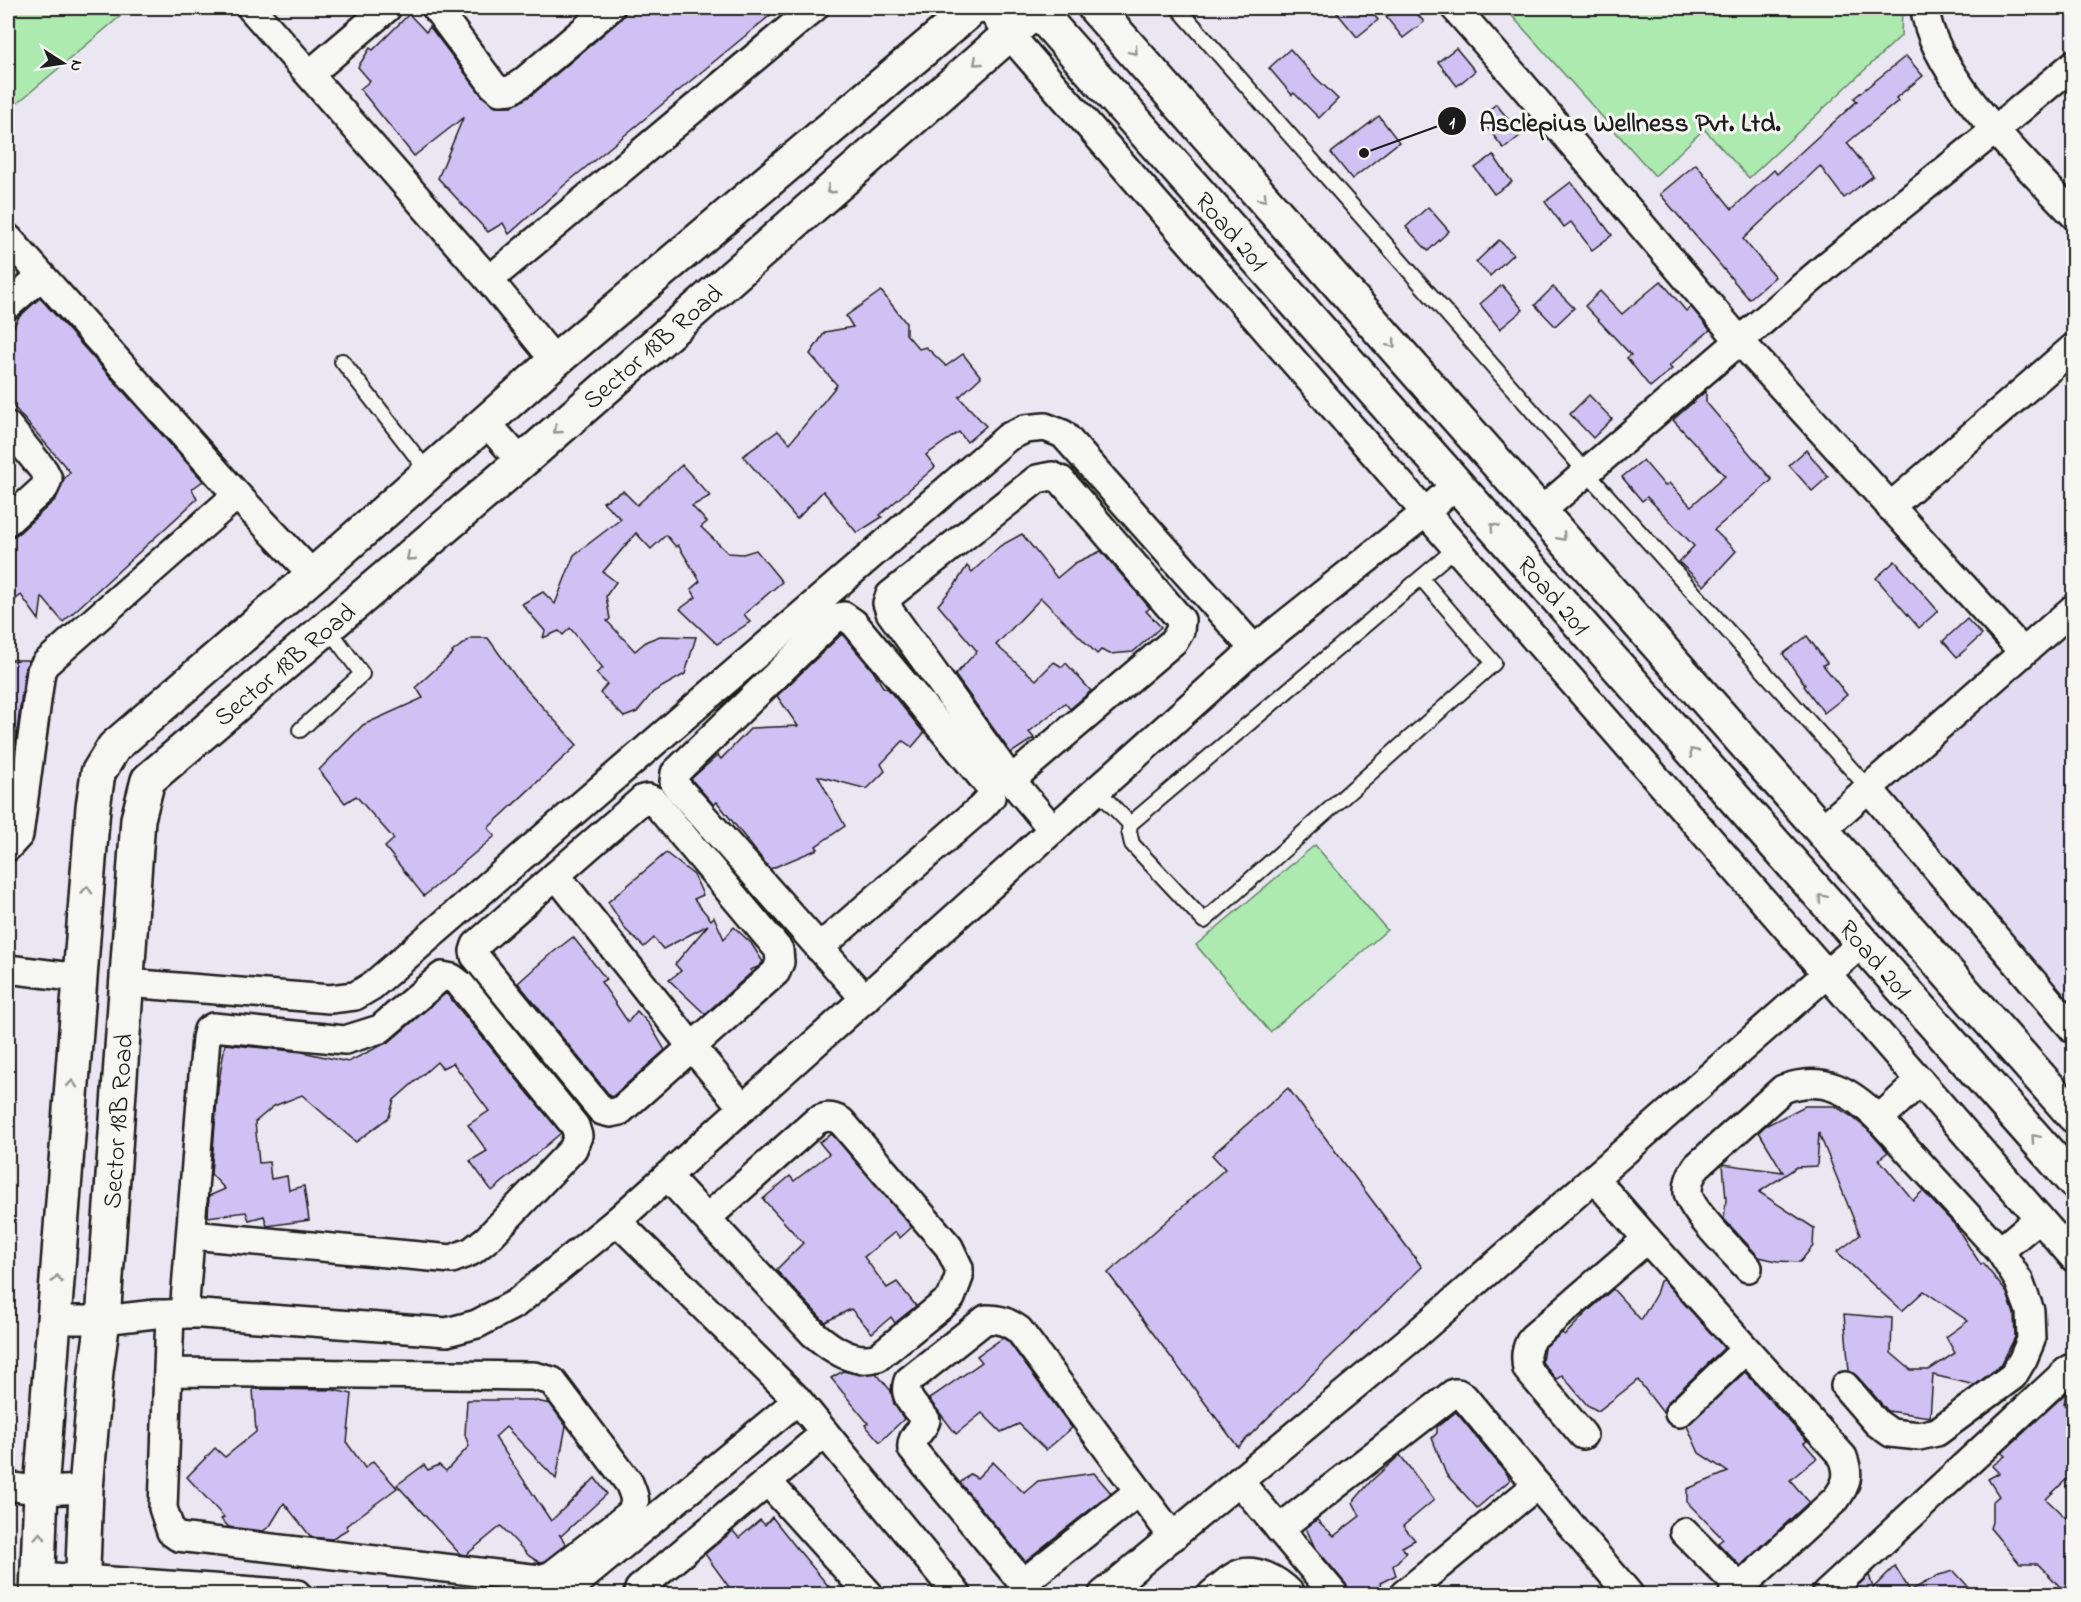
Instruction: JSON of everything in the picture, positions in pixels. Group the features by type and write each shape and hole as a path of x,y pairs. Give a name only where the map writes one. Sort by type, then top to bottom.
{"street":[{"path":"252,8 489,280 555,361"},
{"path":"311,73 387,8"},
{"path":"436,8 493,85 500,91 511,90 523,82 610,8"},
{"path":"489,280 814,8"},
{"name":"Sector 18B Road","path":"38,1585 41,1491 93,807 98,773 114,747 555,361 973,8"},
{"path":"989,8 1009,34 2073,1258"},
{"name":"Sector 18B Road","path":"83,1587 86,1489 96,1371 103,1320 138,819 148,780 521,462 1037,8"},
{"name":"Road 201","path":"1037,8 2073,1182"},
{"name":"Road 201","path":"1095,8 2073,1116"},
{"path":"1455,8 1739,340 2023,652"},
{"path":"1925,8 1935,45 1949,69 1995,130 2073,215"},
{"path":"1540,512 1829,264 2073,64"},
{"path":"8,238 237,495 313,575"},
{"path":"8,305 41,276"},
{"path":"1890,507 2073,347"},
{"path":"486,422 521,462"},
{"path":"8,426 48,478 45,486 8,521"},
{"path":"127,983 330,999 355,996 372,986 1008,437 1025,429 1046,427 1063,434 1254,649"},
{"path":"1011,780 1174,641 1180,631 1181,620 1061,480 1052,476 1037,479 890,595 887,603 890,612 1011,780 1053,830"},
{"path":"54,1320 103,1320 177,1314 447,1332 477,1324 515,1304 617,1221 1254,649 1425,513 1456,484"},
{"path":"8,847 19,835 41,671 45,663 237,495"},
{"path":"1821,830 2073,608"},
{"path":"819,948 991,797 991,788 854,623 844,616 835,618 692,757 675,774 674,782 819,948 865,999"},
{"path":"1869,789 2073,1030"},
{"path":"648,798 653,800 779,950 780,962 776,972 621,1111 610,1113 602,1111 475,956 476,945 556,875 644,799 648,798"},
{"path":"556,875 743,1108"},
{"path":"1103,1594 1413,1337 1862,943"},
{"path":"8,969 80,978"},
{"path":"168,1372 534,1376 552,1381 629,1483 636,1499 635,1507 630,1514 552,1575 540,1579 178,1537 171,1532 163,1508 168,1372 191,1235 208,1030 213,1027 345,1040 380,1029 442,976 452,978 460,984 575,1126 578,1136 573,1149 487,1239 472,1251 452,1259 191,1235"},
{"path":"1880,1119 1920,1081"},
{"path":"1748,1268 1696,1211 1688,1194 1690,1177 1697,1166 1783,1089 1812,1083 1837,1088 1857,1098 1880,1119 2000,1251 2019,1281 2030,1311 2031,1340 2024,1359 2013,1376 1937,1432 1918,1436 1891,1433 1877,1423 1845,1386"},
{"path":"667,1176 814,1334 848,1357 871,1359 878,1357 951,1298 959,1277 959,1268 949,1247 841,1121 832,1117 824,1117 816,1121 707,1218"},
{"path":"1594,1178 1745,1350 1843,1457 1848,1469 1848,1480 1836,1499 1736,1591 1684,1532"},
{"path":"2000,1251 2039,1218"},
{"path":"617,1221 798,1400 957,1594"},
{"path":"1583,1435 1527,1370 1525,1357 1527,1347 1532,1338 1647,1239"},
{"path":"1139,1491 1028,1579 1017,1576 912,1449 911,1443 925,1425 926,1420 908,1397 905,1389 908,1381 986,1319 999,1319 1009,1323 1020,1330 1139,1491 1173,1537"},
{"path":"1679,1413 1745,1350"},
{"path":"1826,1594 2069,1369 2073,1369"},
{"path":"1279,1529 1454,1393 1464,1397 1629,1594"},
{"path":"563,1594 798,1400"},
{"path":"638,1594 639,1589 825,1433"},
{"path":"767,1481 854,1589"},
{"path":"1239,1481 1334,1594"},
{"path":"1404,1594 1537,1485"},
{"path":"8,1486 41,1491 86,1489"},
{"path":"1212,1594 1235,1575 1247,1573 1271,1578 1291,1594"},
{"path":"38,1585 297,1594"}],"lane":[{"path":"1178,8 1586,472 1869,789"},
{"path":"342,361 429,473"},
{"path":"1421,578 1494,663 1204,921 1132,844 1130,824 1456,548"},
{"path":"300,730 362,674 328,628"},
{"path":"1097,790 1130,824"}],"shaded area":[{"path":"2073,629 2073,1009 1889,792"}],"green space":[{"path":"8,8 130,8 8,111"},
{"path":"1505,8 1902,8 1901,36 1749,178 1704,129 1655,176"},
{"path":"1315,845 1387,930 1270,1032 1196,945"}],"building":[{"path":"625,8 779,8 568,182 509,234 503,223 488,232 438,178 463,118 414,156 360,89 370,81 358,67 370,48 373,50 409,14 426,32 430,27 483,97 496,106 513,106 533,94 620,20 625,14"},
{"path":"1333,8 1368,8 1378,20 1357,37"},
{"path":"1398,8 1412,8 1424,22 1403,38 1386,17"},
{"path":"1456,48 1475,71 1457,86 1438,62"},
{"path":"1290,49 1338,99 1319,118 1294,93 1292,95 1269,68"},
{"path":"1906,56 1923,76 1896,98 1898,101 1847,143 1873,176 1844,198 1820,166 1743,239 1775,277 1749,299 1660,194 1696,164 1732,209 1774,170 1777,174 1857,101 1854,98"},
{"path":"1496,104 1521,135 1504,149 1480,118"},
{"path":"1379,116 1399,142 1352,179 1331,153"},
{"path":"1493,155 1512,182 1494,194 1475,168"},
{"path":"1571,182 1612,235 1592,250 1571,222 1564,227 1545,202"},
{"path":"1428,207 1449,231 1428,251 1406,227"},
{"path":"1499,240 1513,254 1490,276 1476,262"},
{"path":"1661,281 1686,311 1691,307 1710,330 1669,366 1672,369 1650,387 1627,358 1631,355 1585,306 1600,291 1622,314"},
{"path":"1502,285 1523,310 1500,329 1480,304"},
{"path":"1553,287 1574,308 1555,326 1535,305"},
{"path":"881,291 906,323 906,334 919,349 926,347 946,366 963,354 981,377 959,397 986,426 967,442 959,432 926,455 935,467 880,515 882,517 857,533 823,491 797,519 743,456 778,431 790,443 837,385 810,354 825,332 853,327 846,316"},
{"path":"40,298 203,481 192,489 197,499 63,622 42,597 39,620 21,595 8,606 8,540 19,533 56,499 64,479 70,472 8,400 8,332 19,317"},
{"path":"1706,391 1706,402 1772,480 1714,530 1736,551 1704,586 1679,562 1694,546 1647,497 1642,501 1622,477 1643,460 1665,486 1669,483 1691,506 1725,476 1673,420"},
{"path":"1589,395 1612,419 1593,438 1570,414"},
{"path":"1806,450 1828,477 1812,491 1789,465"},
{"path":"682,465 710,496 692,506 707,522 701,527 728,553 743,554 756,550 782,582 744,614 750,622 717,644 680,609 696,597 691,589 700,581 678,545 676,547 666,535 651,549 636,533 603,572 616,582 606,596 610,619 607,621 635,651 647,641 660,636 696,637 685,674 653,692 637,712 624,717 600,693 607,684 596,673 603,668 570,628 563,635 559,631 543,638 545,631 522,604 543,592 555,604 574,555 621,519 603,502 623,491 637,505"},
{"path":"1022,534 1057,578 1075,563 1101,551 1150,608 1146,611 1161,627 1133,652 1110,654 1101,650 1097,654 1041,598 996,645 1036,680 1054,662 1062,667 1066,663 1091,691 1070,709 1065,703 1029,732 1034,738 1011,753 955,675 977,651 938,605 967,566 972,572 1000,546"},
{"path":"1895,561 1938,611 1919,628 1876,578"},
{"path":"1967,619 1982,635 1957,657 1943,641"},
{"path":"842,634 873,671 883,687 888,689 924,733 912,747 903,741 881,764 885,771 867,789 818,776 845,826 816,846 818,849 770,869 717,802 714,805 691,779 718,755 721,759 751,728 798,726 777,696"},
{"path":"1807,636 1827,663 1823,665 1847,695 1824,713 1783,654"},
{"path":"471,638 488,638 518,680 577,745 488,828 495,836 424,896 385,847 394,839 356,796 345,803 319,770 363,725 423,698 416,687 452,652"},
{"path":"8,660 29,660 25,669 8,802"},
{"path":"666,853 694,875 703,895 694,899 711,920 714,917 724,939 734,927 751,943 763,962 750,970 752,972 705,1014 669,980 681,971 675,964 708,925 663,949 654,938 644,947 626,930 608,902"},
{"path":"573,937 606,979 601,982 628,1022 637,1011 650,1025 665,1050 611,1097 518,983"},
{"path":"446,993 561,1133 492,1191 470,1161 487,1151 468,1125 489,1111 453,1063 442,1068 437,1062 394,1100 389,1117 356,1142 302,1095 274,1106 255,1122 259,1163 269,1162 271,1179 287,1176 289,1190 304,1186 309,1220 267,1226 264,1216 249,1220 246,1212 208,1217 209,1196 225,1189 211,1174 218,1088 225,1044 302,1052 348,1062 390,1041"},
{"path":"1288,1088 1422,1267 1238,1447 1108,1273 1225,1169 1212,1155"},
{"path":"1805,1106 1835,1106 1868,1130 1888,1152 1879,1159 1913,1200 1923,1191 1955,1225 1981,1265 1983,1263 2007,1293 2014,1314 2015,1337 2001,1365 1975,1385 1933,1375 1930,1417 1888,1411 1857,1376 1849,1371 1844,1314 1892,1318 1891,1353 1911,1370 1929,1370 1955,1353 1946,1337 1968,1321 1924,1291 1902,1311 1837,1252 1860,1235 1819,1133 1817,1166 1797,1167 1759,1192 1814,1228 1813,1246 1800,1262 1759,1257 1724,1219 1726,1200 1723,1164 1783,1172 1759,1132 1765,1126"},
{"path":"832,1134 912,1227 900,1238 895,1232 864,1257 887,1288 897,1282 916,1306 895,1323 891,1317 872,1333 851,1309 825,1322 776,1270 803,1243 763,1199 790,1176 794,1181 829,1154 819,1142"},
{"path":"1663,1280 1724,1348 1668,1402 1664,1408 1664,1414 1638,1380 1598,1411 1587,1405 1562,1375 1555,1378 1542,1362 1544,1348 1562,1333 1565,1335 1613,1289 1641,1320 1656,1294 1660,1281"},
{"path":"1003,1338 1008,1341 1072,1428 1046,1450 1019,1424 1001,1432 982,1413 956,1434 929,1399 982,1362 977,1356"},
{"path":"843,1371 860,1375 876,1373 891,1391 894,1404 904,1419 880,1442 865,1425 868,1423 831,1378"},
{"path":"1745,1372 1807,1441 1804,1443 1817,1458 1790,1480 1809,1502 1740,1566 1718,1543 1723,1539 1687,1502 1687,1489 1728,1472 1699,1453 1687,1426"},
{"path":"253,1389 334,1390 352,1394 347,1443 365,1468 373,1461 397,1488 346,1526 348,1529 331,1539 311,1537 284,1503 270,1526 263,1531 229,1527 221,1519 224,1517 187,1477 215,1448 225,1457 256,1432"},
{"path":"2066,1393 2064,1404 2073,1396 2073,1473 2046,1499 2073,1525 2073,1594 2067,1594 2038,1564 2020,1564 1990,1528 1992,1502 1999,1496 1988,1479 1999,1473 1992,1466 2005,1456 2002,1453"},
{"path":"467,1400 532,1400 550,1404 566,1426 556,1479 506,1427 495,1437 551,1521 595,1478 607,1494 561,1536 559,1534 566,1544 540,1563 529,1556 501,1526 466,1555 460,1554 397,1485 424,1465 428,1470 439,1465 446,1471 469,1446 465,1435"},
{"path":"1456,1412 1510,1480 1477,1508 1446,1474 1432,1438 1437,1433 1437,1427"},
{"path":"1400,1455 1434,1500 1403,1526 1415,1540 1402,1547 1406,1553 1393,1566 1396,1575 1380,1583 1383,1594 1349,1594 1346,1584 1314,1546 1306,1528 1317,1520 1334,1536 1360,1516 1353,1502 1371,1481"},
{"path":"993,1462 1024,1493 1038,1481 1094,1473 1111,1493 1025,1561 960,1483 970,1474 977,1478"},
{"path":"772,1517 835,1594 734,1594 705,1554 733,1531 739,1538 760,1520 765,1525"},
{"path":"1895,1566 1910,1591 1939,1575 1954,1571 1975,1594 1850,1593 1869,1575 1873,1588"}],"place":[{"name":"Asclepius Wellness Pvt. Ltd.","path":"1364,153"}]}
